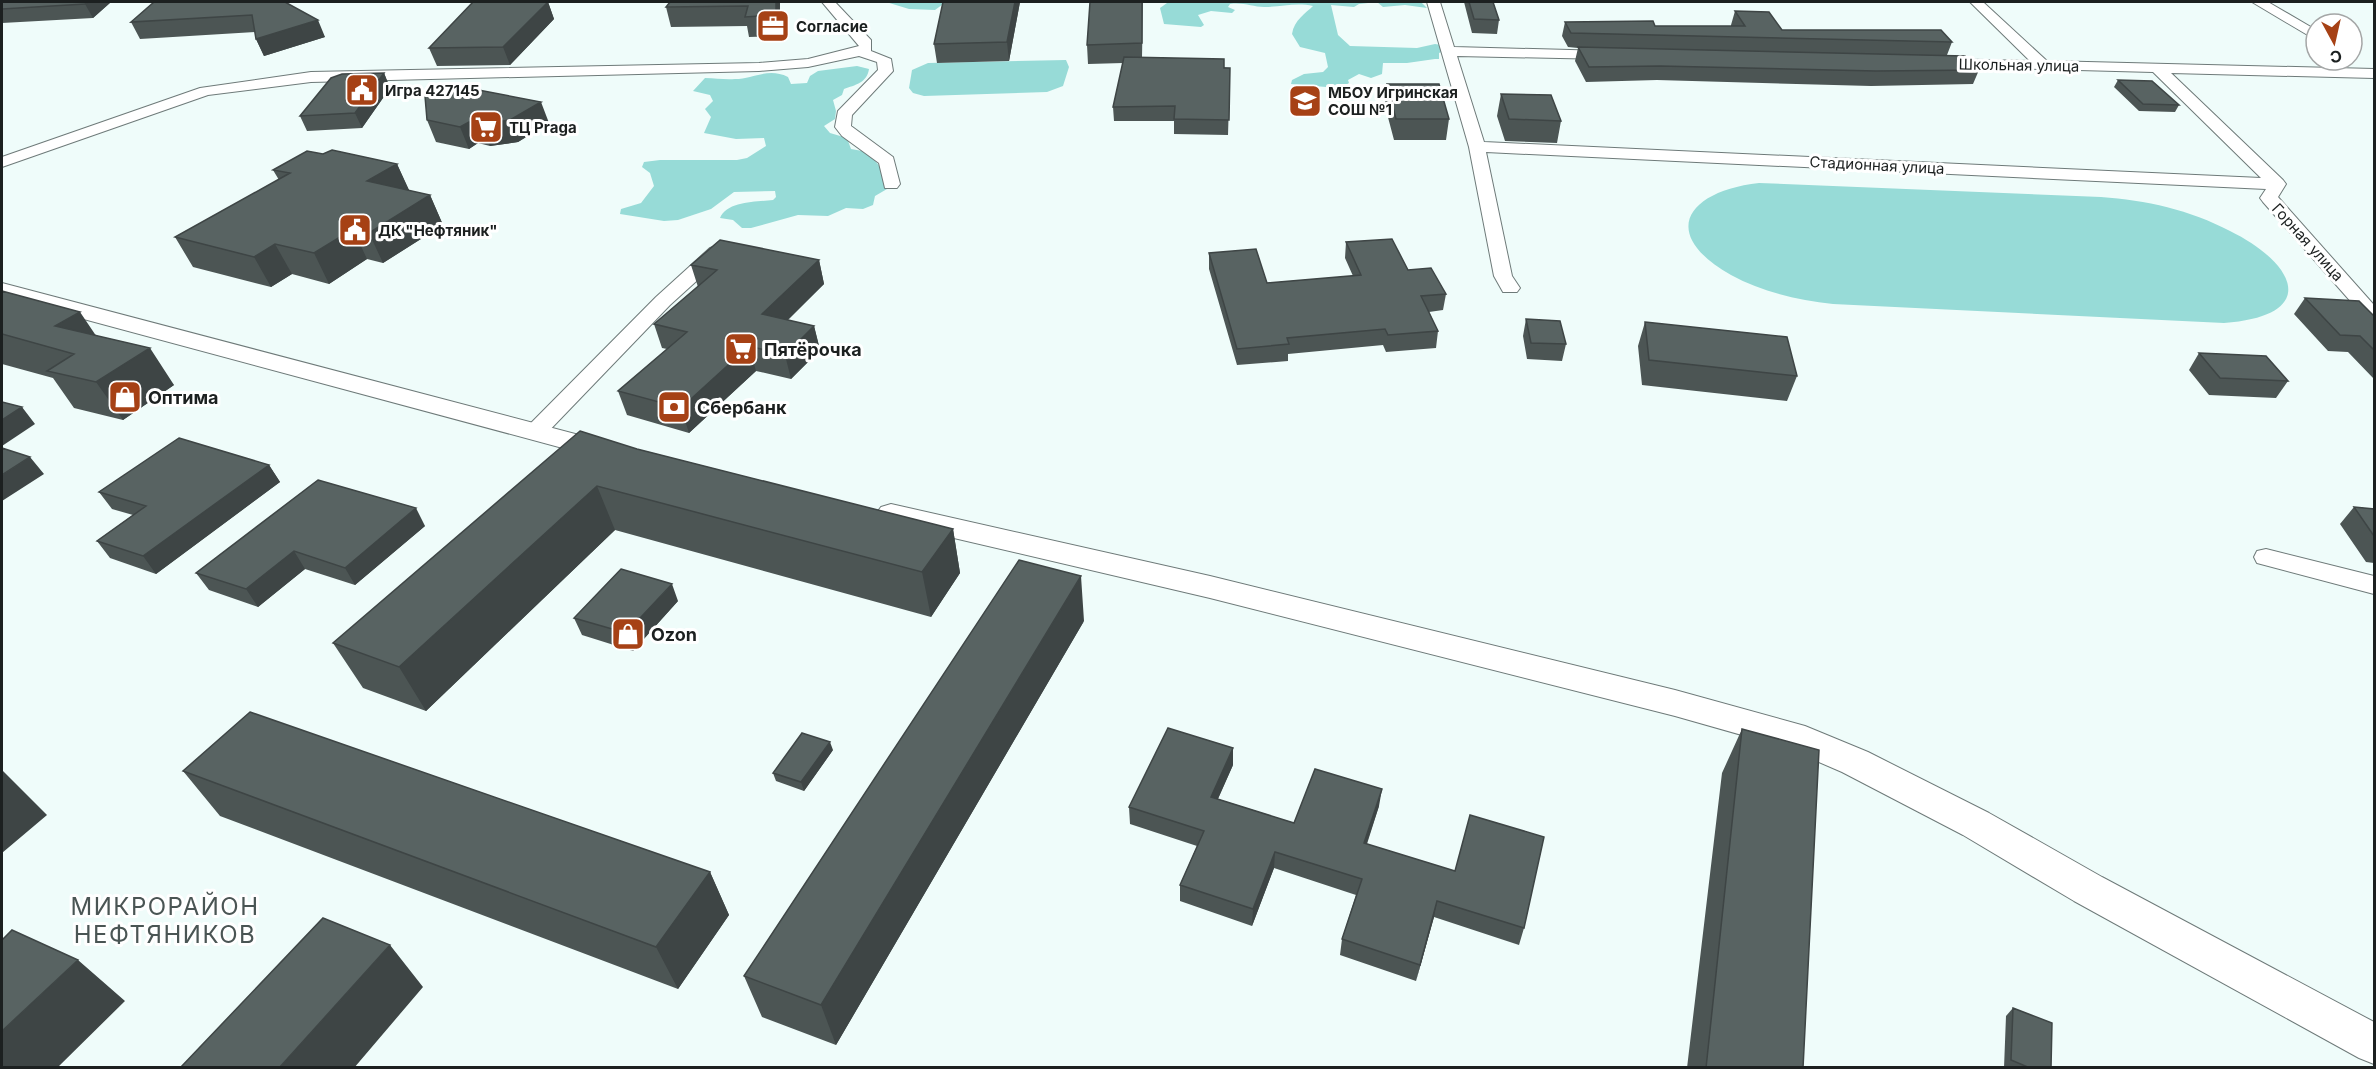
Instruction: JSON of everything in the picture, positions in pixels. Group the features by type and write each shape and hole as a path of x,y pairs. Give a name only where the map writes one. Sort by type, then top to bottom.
{"street":[{"path":"2,162 205,91 311,77 759,67 808,63 859,52 866,48 866,43 828,2"},
{"path":"1433,2 1477,147 1503,276 1510,288"},
{"path":"1976,2 2043,65"},
{"path":"2259,2 2304,29"},
{"path":"1447,51 1624,55"},
{"path":"859,52 884,58 886,71 842,120 848,134 887,161 891,184"},
{"name":"Школьная улица","path":"1927,62 2374,72"},
{"name":"Горная улица","path":"2157,68 2277,184 2269,198 2374,316"},
{"name":"Стадионная улица","path":"1477,147 2277,184"},
{"path":"535,432 663,302 721,248"},
{"path":"2,290 635,457"},
{"path":"870,510 1233,592 1675,703 1793,736 1855,762 1976,824 2088,889 2374,1044"},
{"path":"2266,557 2374,585"}],"shaded area":[{"path":"886,2 946,2 935,10 909,9"},
{"path":"1375,2 1354,7 1331,5 1338,35 1350,46 1417,48 1435,44 1441,45 1444,51 1439,53 1439,59 1383,63 1382,74 1371,78 1359,74 1348,80 1349,83 1344,86 1291,84 1292,80 1304,74 1323,72 1328,67 1325,53 1300,47 1292,34 1298,21 1313,6 1264,7 1230,4 1228,7 1235,10 1232,13 1211,11 1198,15 1204,25 1201,27 1164,24 1160,8 1167,3"},
{"path":"1377,2 1421,2 1427,8 1405,5 1383,7"},
{"path":"1066,60 1069,67 1063,86 1047,92 924,96 913,93 909,88 912,70 928,63"},
{"path":"857,66 869,69 868,74 860,83 844,89 842,95 833,100 836,111 835,119 824,126 830,133 847,138 851,149 868,152 889,178 887,189 875,196 873,205 863,209 846,208 828,216 798,215 751,228 742,228 733,220 720,218 724,212 736,205 773,200 776,197 775,191 734,192 711,209 678,220 664,221 620,214 621,209 641,203 654,186 650,173 642,167 644,162 737,160 747,158 766,146 764,138 736,139 704,133 711,117 705,109 713,101 710,95 693,91 705,78 742,79 774,73 788,77 791,84 807,83 810,76 818,71"},
{"path":"1759,183 2101,197 2151,204 2199,217 2253,244 2271,258 2283,273 2288,287 2286,300 2275,310 2255,318 2224,323 1833,304 1793,298 1767,291 1731,275 1708,259 1694,244 1689,230 1691,216 1699,205 1714,195"}],"building":[{"path":"2,2 88,2 2,9"},
{"path":"154,2 285,2 318,20 256,39 252,15 131,22"},
{"path":"473,2 548,2 503,47 429,48"},
{"path":"670,2 776,2 776,15 745,17 748,6 666,7"},
{"path":"943,2 1015,2 1007,42 934,44"},
{"path":"1090,2 1142,2 1142,43 1087,45"},
{"path":"1469,2 1493,2 1499,20 1474,19"},
{"path":"1735,11 1769,12 1782,30 1941,30 1952,42 1571,33 1565,22 1653,21 1655,26 1745,26"},
{"path":"1578,47 1965,56 1979,70 1589,67"},
{"path":"1124,57 1224,59 1224,68 1230,68 1229,120 1174,119 1175,106 1113,107"},
{"path":"384,73 355,113 300,116 331,78 342,74"},
{"path":"2118,80 2152,81 2179,105 2143,104"},
{"path":"1387,84 1439,84 1449,119 1396,119"},
{"path":"468,88 541,102 510,120 482,124 469,122 460,127 427,120 425,96"},
{"path":"1501,94 1551,95 1561,121 1509,119"},
{"path":"332,150 397,164 367,181 430,195 369,233 353,229 314,253 275,244 254,257 175,237 290,173 273,170 307,151 323,154"},
{"path":"1392,239 1408,270 1431,268 1446,294 1421,296 1438,331 1388,335 1385,329 1287,338 1289,344 1237,349 1209,253 1256,249 1267,283 1361,275 1346,242"},
{"path":"720,240 819,260 762,314 814,326 785,355 749,346 681,408 618,391 687,332 654,324 717,270 691,265"},
{"path":"2,291 80,312 55,326 150,348 96,382 47,371 74,354 2,334"},
{"path":"2305,298 2359,301 2374,316 2374,350 2360,336 2340,335"},
{"path":"1526,319 1560,321 1566,344 1531,343"},
{"path":"1645,322 1787,337 1797,376 1649,360"},
{"path":"2199,353 2266,356 2288,381 2220,378"},
{"path":"2,402 22,407 2,420"},
{"path":"580,431 637,449 953,529 922,572 597,486 399,667 333,643"},
{"path":"179,438 269,465 143,556 97,541 146,506 99,492"},
{"path":"2,448 30,457 2,475"},
{"path":"318,480 416,508 345,568 294,551 246,589 196,573"},
{"path":"2354,507 2374,509 2374,536"},
{"path":"1019,560 1081,576 821,1005 744,976"},
{"path":"621,569 672,584 626,633 574,618"},
{"path":"250,712 710,872 656,947 183,771"},
{"path":"1168,728 1233,748 1211,797 1294,823 1315,769 1382,789 1364,843 1455,871 1470,815 1544,837 1524,928 1437,901 1420,965 1342,939 1362,879 1275,852 1253,909 1180,885 1204,831 1129,807"},
{"path":"1742,729 1819,750 1803,1068 1706,1068"},
{"path":"802,733 830,742 801,782 773,773"},
{"path":"323,918 390,945 279,1068 180,1068"},
{"path":"12,930 78,960 2,1031 2,940"},
{"path":"2013,1008 2052,1023 2051,1068 2030,1068 2011,1060"}],"place":[{"name":"Согласие","path":"773,26"},
{"name":"Игра 427145","path":"362,90"},
{"name":"МБОУ Игринская СОШ №1","path":"1305,101"},
{"name":"ТЦ Praga","path":"486,127"},
{"name":"ДК \"Нефтяник\"","path":"355,230"},
{"name":"Пятёрочка","path":"741,349"},
{"name":"Оптима","path":"125,397"},
{"name":"Сбербанк","path":"674,407"},
{"name":"Ozon","path":"628,634"}],"district":[{"name":"МИКРОРАЙОН НЕФТЯНИКОВ","path":"165,920"}]}
